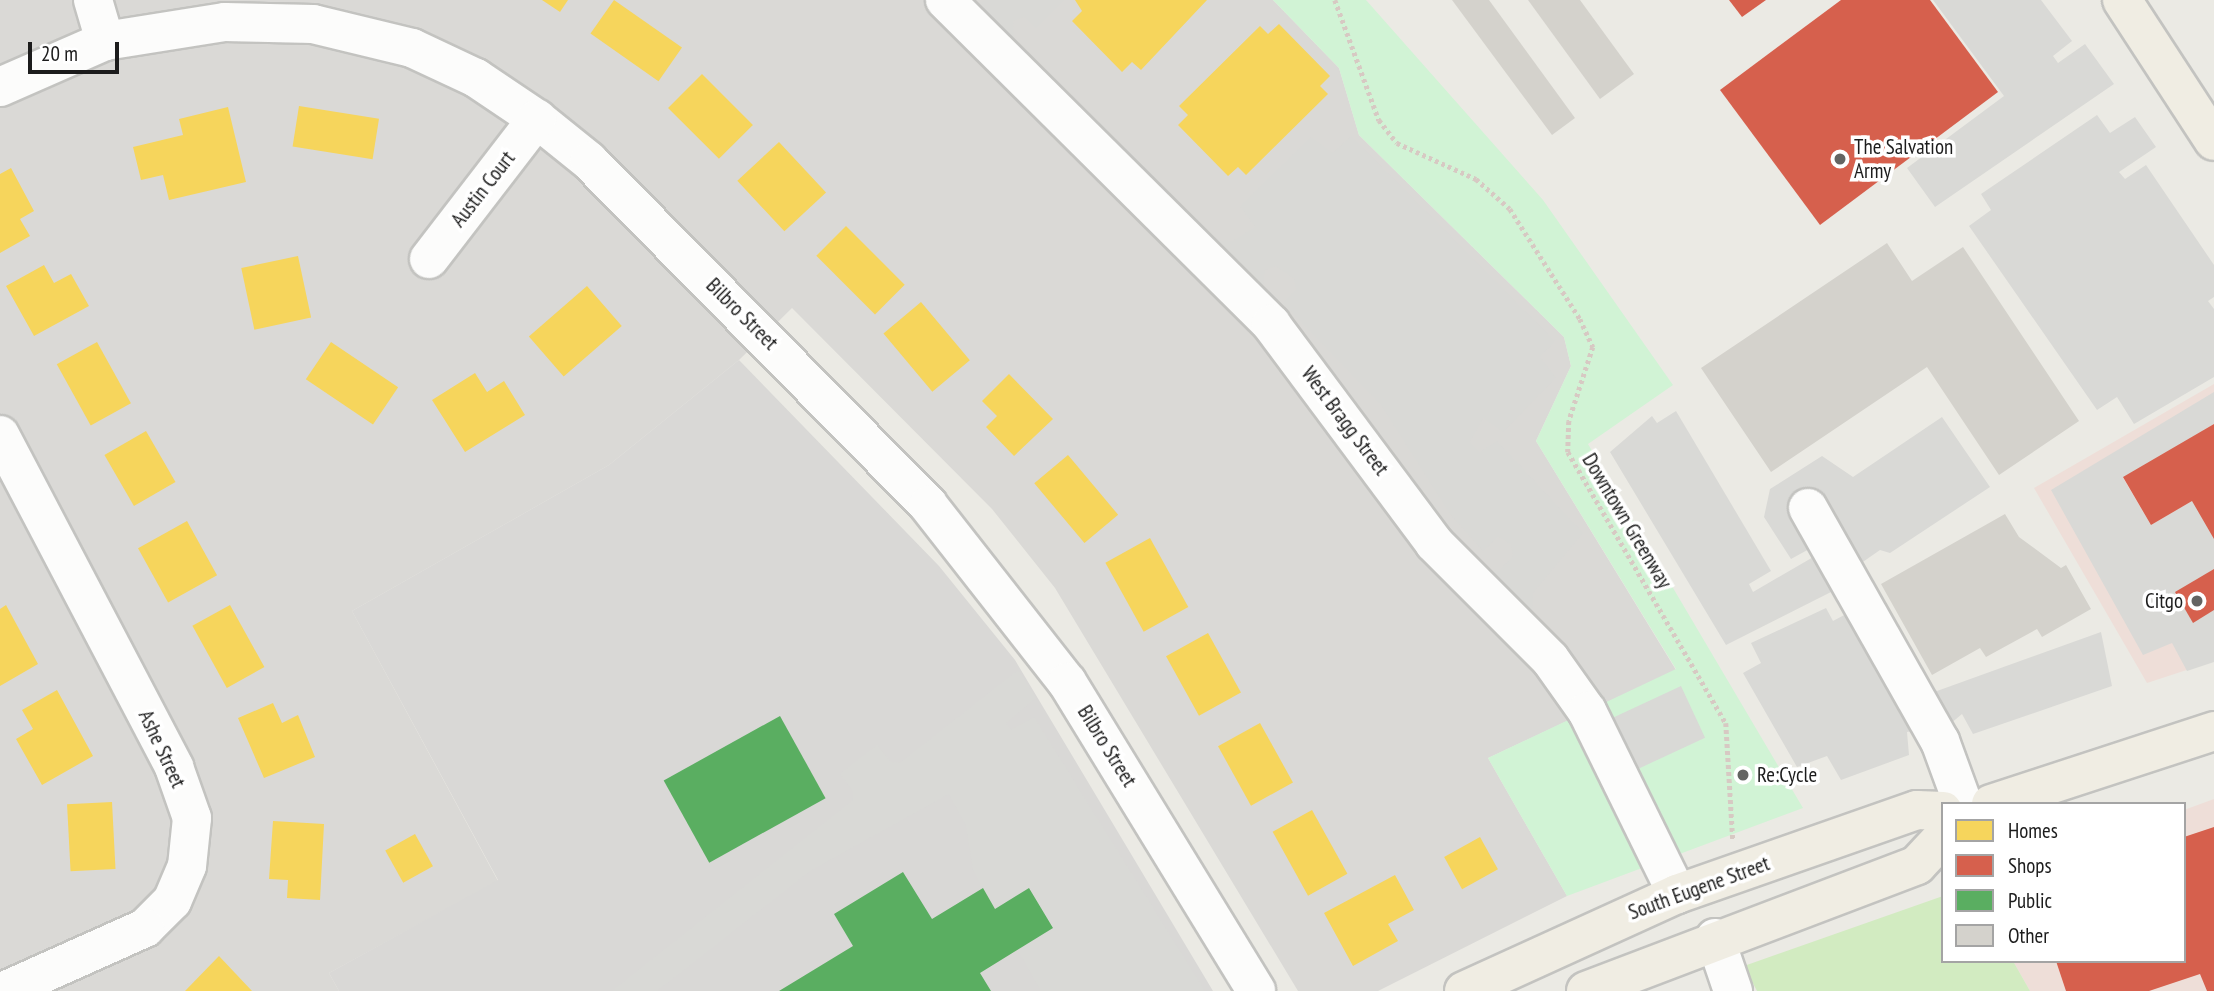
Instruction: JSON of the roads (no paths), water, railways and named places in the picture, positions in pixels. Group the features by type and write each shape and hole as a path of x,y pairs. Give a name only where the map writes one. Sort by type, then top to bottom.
{"main road":[{"path":"2122,0 2214,141"},
{"path":"1997,802 2214,731"},
{"name":"South Eugene Street","path":"1464,991 1677,894 1917,810 1941,811"},
{"path":"1586,991 1715,938 1917,865 1941,839"}],"street":[{"path":"93,0 105,41"},
{"name":"West Bragg Street","path":"945,0 1271,324 1434,544 1550,659 1587,711 1677,894"},
{"name":"Bilbro Street","path":"0,87 105,41 225,22 313,24 412,48 476,78 537,119 589,161 928,505 1067,682 1256,991"},
{"name":"Austin Court","path":"429,259 537,119"},
{"name":"Ashe Street","path":"0,435 174,768 192,818 177,890 145,928 4,991"},
{"path":"1808,508 1940,741 1962,802"},
{"path":"1715,938 1733,991"}],"place":[{"name":"The Salvation Army","path":"1840,159"},
{"name":"Citgo","path":"2197,601"},
{"name":"Re:Cycle","path":"1743,775"}]}
